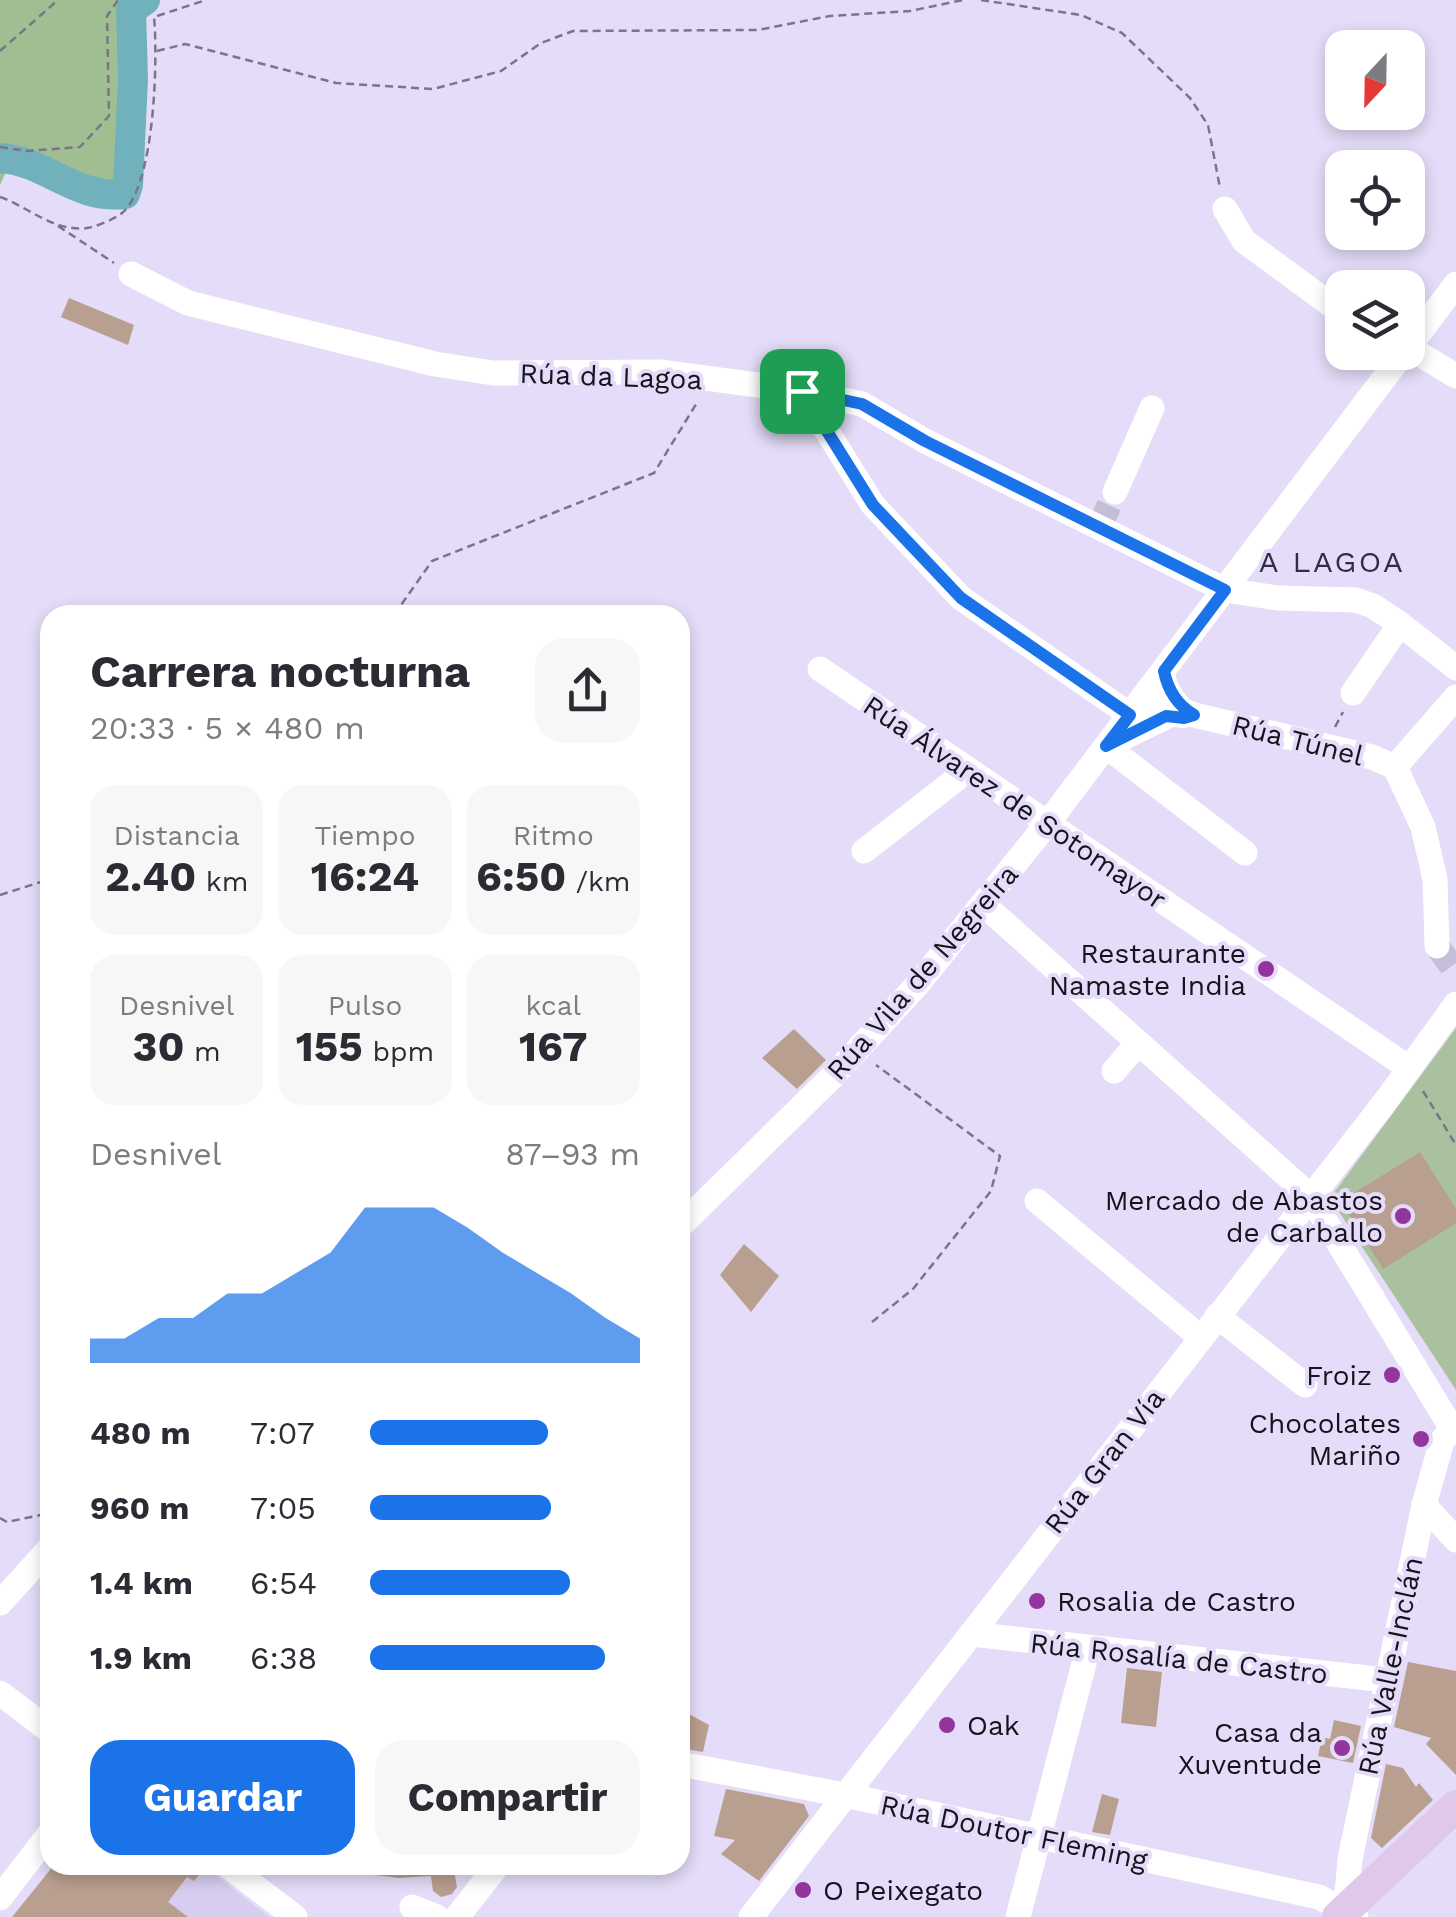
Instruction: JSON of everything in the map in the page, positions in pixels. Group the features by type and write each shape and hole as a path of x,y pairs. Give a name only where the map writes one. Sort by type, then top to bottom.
{"main road":[{"path":"1346,1915 1456,1806"}],"street":[{"path":"1225,209 1244,241 1325,301"},
{"name":"Rúa da Lagoa","path":"131,274 188,303 434,364 493,373 660,372 802,391 862,404 925,441 1225,590 1278,598 1356,600 1373,606 1452,654"},
{"name":"Rúa Vila de Negreira","path":"1425,325 1456,284"},
{"path":"1425,359 1456,376"},
{"name":"Rúa Vila de Negreira","path":"690,1216 858,1051 984,904 1128,726 1164,671 1391,370"},
{"path":"802,391 873,505 961,598 1128,726 1245,854"},
{"path":"1114,492 1152,408"},
{"path":"1353,693 1400,624"},
{"name":"Rúa Álvarez de Sotomayor","path":"820,670 1409,1068"},
{"path":"1164,671 1166,684 1181,713"},
{"path":"1395,767 1456,697"},
{"name":"Rúa Vila de Negreira","path":"1128,726 1181,713"},
{"name":"Rúa Túnel","path":"1128,726 1181,713 1372,757 1395,767 1423,828 1435,879 1437,946"},
{"path":"864,851 968,770"},
{"path":"984,904 1310,1196 1454,1426"},
{"name":"Rúa Gran Vía","path":"752,1917 1456,1004"},
{"path":"1114,1071 1138,1043"},
{"path":"1037,1201 1200,1337"},
{"path":"1216,1316 1305,1385"},
{"name":"Rúa Valle-Inclán","path":"1346,1915 1350,1859 1424,1505 1442,1441 1454,1426"},
{"path":"1424,1505 1456,1540"},
{"path":"0,1602 40,1559"},
{"name":"Rúa Rosalía de Castro","path":"971,1634 1386,1680"},
{"path":"1018,1917 1088,1648"},
{"path":"0,1692 40,1723"},
{"name":"Rúa Doutor Fleming","path":"690,1766 845,1795 1319,1897 1346,1915"},
{"path":"0,1898 40,1846"},
{"path":"240,1875 295,1917"},
{"path":"457,1917 490,1875"},
{"path":"414,1912 436,1917"}],"path":[{"path":"0,50 58,0"},
{"path":"0,148 27,151 80,147 109,116 107,16 118,0"},
{"path":"57,226 88,228 124,212 146,166 157,51 154,17 206,0"},
{"path":"157,51 185,44 336,83 434,89 500,71 541,43 573,31 758,30 830,16 910,10 963,0"},
{"path":"981,0 1081,15 1122,33 1190,98 1208,125 1225,209"},
{"path":"0,197 57,226 131,274"},
{"path":"401,605 432,562 654,473 712,378"},
{"path":"1326,746 1353,693"},
{"path":"0,896 40,882"},
{"path":"858,1051 1000,1156 991,1190 913,1289 872,1322"},
{"path":"1409,1068 1456,1144"},
{"path":"0,1518 7,1522 40,1513"}],"shaded area":[{"path":"215,1875 269,1917 156,1917 187,1877"}],"green space":[{"path":"0,0 120,0 131,10 133,79 125,194 81,189 12,159 0,185"},
{"path":"1456,1028 1456,1390 1330,1198"}],"building":[{"path":"69,298 134,325 128,345 61,317"},
{"path":"794,1029 826,1060 797,1089 762,1058"},
{"name":"Mercado de Abastos de Carballo","path":"1420,1152 1456,1209 1456,1223 1383,1269 1341,1201"},
{"path":"744,1244 779,1276 751,1312 720,1275"},
{"path":"1408,1662 1456,1671 1456,1775 1426,1744 1431,1738 1394,1727"},
{"path":"1127,1668 1162,1672 1156,1727 1121,1723"},
{"path":"690,1715 709,1725 703,1752 690,1750"},
{"name":"Casa da Xuventude","path":"1334,1720 1361,1726 1353,1763 1318,1756 1322,1737 1330,1739"},
{"path":"1386,1764 1403,1768 1416,1787 1419,1783 1433,1800 1382,1848 1371,1838"},
{"path":"726,1789 804,1804 809,1816 759,1881 721,1854 735,1840 714,1836"},
{"path":"1102,1794 1119,1799 1110,1835 1092,1832"},
{"path":"46,1875 199,1875 194,1881 187,1877 168,1902 188,1917 12,1917"},
{"path":"375,1875 455,1875 457,1887 452,1894 441,1897 433,1891 431,1876"}],"waterway":[{"path":"0,158 32,166 91,191 125,194 133,79 131,10 145,0"}],"tunnel":[{"path":"1099,528 1115,492"},
{"path":"1437,946 1456,972"}],"place":[{"name":"Restaurante Namaste India","path":"1266,969"},
{"name":"Mercado de Abastos de Carballo","path":"1403,1216"},
{"name":"Froiz","path":"1392,1375"},
{"name":"Chocolates Mariño","path":"1421,1439"},
{"name":"Rosalia de Castro","path":"1037,1601"},
{"name":"Oak","path":"947,1725"},
{"name":"Casa da Xuventude","path":"1342,1748"},
{"name":"O Peixegato","path":"803,1890"}],"district":[{"name":"A LAGOA","path":"1332,562"}],"route":[{"path":"802,391 862,404 925,441 1225,590 1164,671 1173,696 1194,715 1166,716 1106,746 1130,715 961,598 873,505 802,391"}]}
